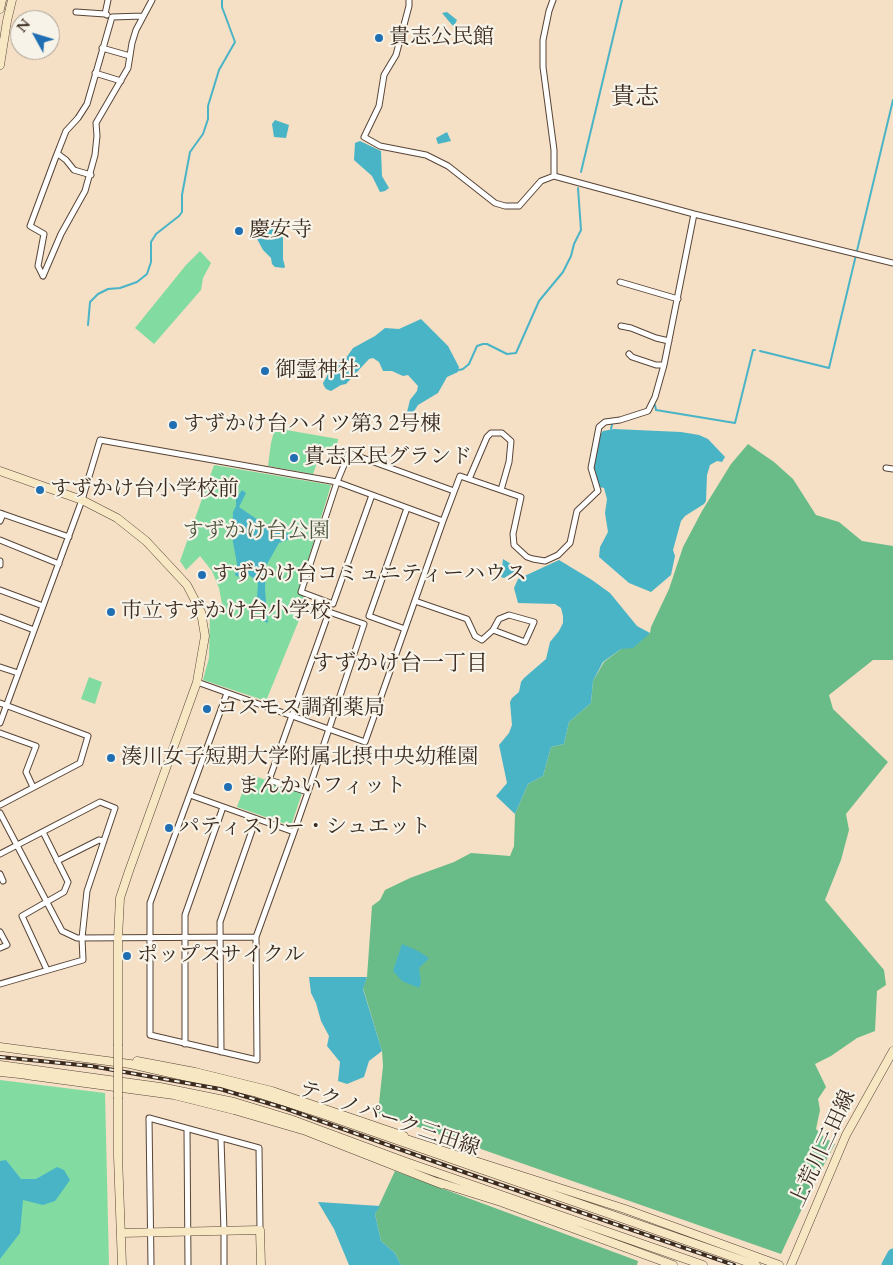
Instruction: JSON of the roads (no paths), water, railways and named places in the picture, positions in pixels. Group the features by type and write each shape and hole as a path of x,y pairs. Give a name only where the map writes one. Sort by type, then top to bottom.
{"main road":[{"path":"0,9 2,0"},
{"path":"0,65 12,0"},
{"path":"0,471 82,500 117,518 146,541 187,585 201,612 205,636 197,682 128,871 120,898 118,938 118,1156 122,1265"},
{"path":"0,1042 128,1059 237,1082 323,1107 420,1142"},
{"name":"テクノパーク三田線","path":"0,1047 130,1064 254,1092 756,1265"},
{"name":"上荒川三田線","path":"791,1265 846,1135 893,1051"},
{"name":"テクノパーク三田線","path":"0,1065 160,1087 234,1102 290,1118 406,1162 703,1265"},
{"path":"0,1072 174,1095 234,1110 306,1131 441,1184 501,1202 674,1265"},
{"path":"26,1075 81,1075"},
{"path":"339,1120 420,1142 625,1209 780,1265"},
{"path":"406,1162 417,1171 441,1184"},
{"path":"121,1232 260,1230 261,1265"}],"street":[{"path":"105,14 108,0"},
{"path":"112,18 86,104 78,118 66,131 30,226 44,234 38,266 43,276 61,234 85,191 96,146 96,123 128,68 132,43 142,16 152,0"},
{"path":"409,0 396,55 384,75 379,106 364,137 380,146 426,155 448,166 495,203 505,206 519,206 541,181 554,176 694,214 893,263"},
{"path":"553,0 544,40 543,67 554,150 554,176"},
{"path":"76,12 105,14 112,18 142,16"},
{"path":"102,48 130,56"},
{"path":"95,73 121,81"},
{"path":"58,154 74,170 90,175"},
{"path":"197,682 366,742 460,476 521,497 513,534 514,545 527,557 545,561 558,555 570,543 577,511 598,491 591,468 599,427 605,422 620,420 648,411 655,397 664,365 694,214"},
{"path":"620,282 678,298"},
{"path":"621,326 669,341"},
{"path":"629,354 632,357 664,365"},
{"path":"469,479 487,437 491,432 502,433 512,441 510,462 501,490"},
{"path":"0,724 69,537 100,440 337,482 443,521"},
{"path":"372,495 333,604 301,592 337,482 349,453 454,491"},
{"path":"886,468 893,469"},
{"path":"405,629 369,616 407,508"},
{"path":"0,522 1,514 69,537"},
{"path":"0,540 59,564"},
{"path":"0,590 43,606"},
{"path":"415,601 467,619 475,636 482,640 493,630 499,619 509,615 534,622 525,642 493,630"},
{"path":"227,693 150,903 150,1035 256,1060 256,937 308,792 364,624 329,612 269,780 308,792"},
{"path":"0,617 34,630"},
{"path":"0,667 18,674"},
{"path":"0,703 88,736 80,763 0,805"},
{"path":"0,733 36,746 26,772 33,787"},
{"path":"190,795 294,832"},
{"path":"0,854 100,802 115,808 87,891 82,938 83,960 0,984"},
{"path":"185,1044 185,915 223,807"},
{"path":"0,813 62,931 77,938 256,937"},
{"path":"220,1052 220,922 256,819"},
{"path":"43,832 68,882 64,892 22,916 47,970"},
{"path":"57,861 99,840 104,841"},
{"path":"0,874 4,881"},
{"path":"0,932 7,945 0,948"},
{"path":"151,1265 148,1118 259,1148 260,1230"},
{"path":"187,1129 188,1265"},
{"path":"221,1139 224,1265"}],"water":[{"path":"447,12 457,20 454,26 442,13"},
{"path":"275,120 289,125 286,138 274,137 272,124"},
{"path":"447,132 451,141 438,144 436,138"},
{"path":"360,141 381,151 382,176 389,188 385,191 380,192 372,176 354,160 355,143"},
{"path":"250,225 280,225 283,239 284,268 275,267 272,264 271,258 250,232"},
{"path":"421,319 448,346 459,367 458,372 447,377 438,393 418,405 408,421 407,412 410,400 417,391 418,386 408,375 403,376 392,371 383,371 379,362 373,358 369,359 346,384 331,391 326,389 323,383 331,362 346,358 353,348 385,328 399,329"},
{"path":"614,429 681,432 699,435 708,439 725,457 722,462 717,461 710,465 707,475 706,501 704,504 685,516 681,521 673,550 675,556 671,575 651,592 629,583 599,557 600,547 608,532 605,513 607,499 604,488 599,487 593,469 600,435 603,431"},
{"path":"242,490 246,493 239,507 258,520 292,535 287,540 279,543 266,566 265,590 268,623 263,621 263,616 258,610 261,604 257,598 258,583 245,573 240,574 238,577 235,575 237,564 232,537 233,512 236,506 236,499"},
{"path":"503,559 519,569 504,578 501,577"},
{"path":"559,560 610,593 637,626 650,633 633,648 621,649 603,662 593,681 591,703 569,722 564,744 551,747 543,776 528,784 515,814 496,796 507,783 499,745 509,733 512,725 510,702 519,692 524,678 546,659 550,642 563,623 563,616 561,608 555,604 518,603 514,588 518,579"},
{"path":"402,944 429,958 419,968 421,982 419,988 402,981 393,971"},
{"path":"309,977 367,977 363,989 382,1051 369,1061 364,1077 347,1084 338,1081 340,1062 327,1046 329,1036 321,1021 311,993"},
{"path":"6,1160 21,1179 36,1179 57,1167 64,1170 70,1180 55,1201 43,1205 23,1200 20,1233 0,1259 0,1161"},
{"path":"318,1202 380,1206 375,1214 381,1241 395,1253 401,1265 349,1265 334,1229"}],"waterway":[{"path":"88,325 90,302 98,294 108,289 120,288 137,282 147,274 151,262 151,242 156,234 182,212 182,195 190,152 203,134 208,119 208,106 219,70 235,42 222,7 222,0"},
{"path":"581,172 622,0"},
{"path":"760,351 829,368 893,100"},
{"path":"459,370 469,364 477,346 483,344 487,344 507,354 516,353 539,301 563,272 581,230 578,188"},
{"path":"655,405 656,410 735,423 753,350 755,350"},
{"path":"611,429 612,425"},
{"path":"887,1265 893,1254"}],"railway":[{"path":"0,1057 91,1066 220,1089 284,1108 734,1265"}],"place":[{"name":"貴志公民館","path":"379,38"},
{"name":"慶安寺","path":"239,231"},
{"name":"御霊神社","path":"265,371"},
{"name":"すずかけ台ハイツ第3 2号棟","path":"173,425"},
{"name":"貴志区民グランド","path":"294,458"},
{"name":"すずかけ台小学校前","path":"40,490"},
{"name":"すずかけ台コミュニティーハウス","path":"202,575"},
{"name":"市立すずかけ台小学校","path":"111,612"},
{"name":"コスモス調剤薬局","path":"207,709"},
{"name":"湊川女子短期大学附属北摂中央幼稚園","path":"111,758"},
{"name":"まんかいフィット","path":"228,787"},
{"name":"パティスリー・シュエット","path":"169,828"},
{"name":"ポップスサイクル","path":"127,956"}],"district":[{"name":"貴志","path":"635,98"},
{"name":"すずかけ台一丁目","path":"400,665"}],"park label":[{"name":"すずかけ台公園","path":"256,532"}]}
